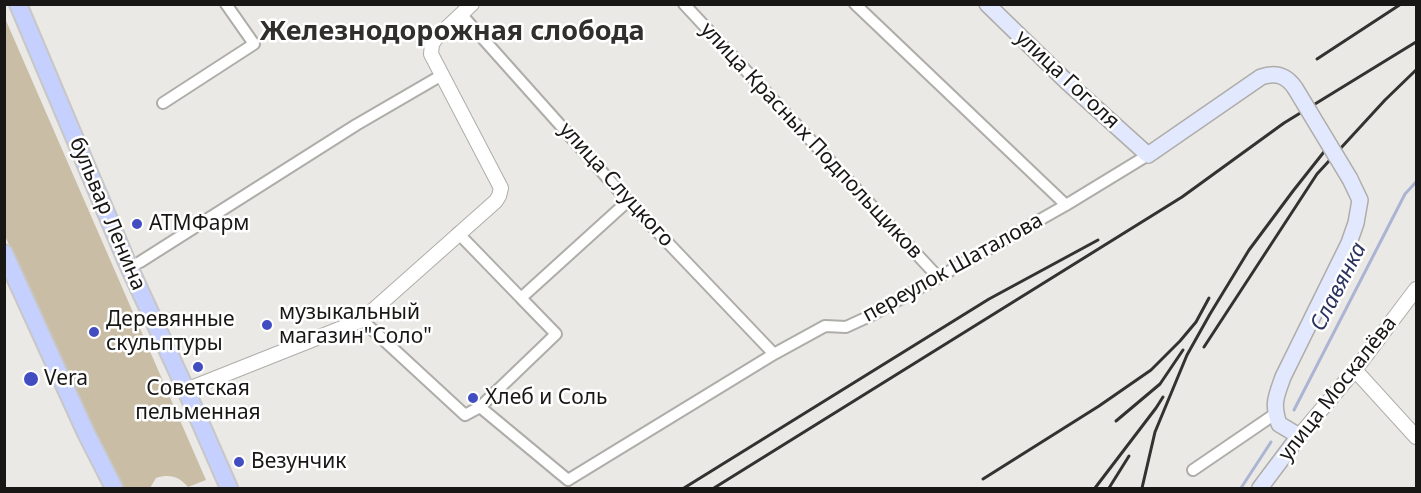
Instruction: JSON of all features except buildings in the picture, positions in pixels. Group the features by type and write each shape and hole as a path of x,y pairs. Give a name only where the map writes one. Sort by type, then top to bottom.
{"main road":[{"name":"бульвар Ленина","path":"18,4 129,267 229,489"},
{"name":"улица Гоголя","path":"987,4 1066,81 1148,155"},
{"path":"1148,155 1261,77 1278,74 1290,80 1350,179 1360,200 1356,224 1275,398 1275,414 1279,424 1299,436"},
{"path":"4,253 114,489"},
{"name":"улица Москалёва","path":"1260,489 1299,436"}],"street":[{"path":"163,103 254,44 226,4"},
{"name":"улица Красных Подпольщиков","path":"684,4 938,277"},
{"path":"855,4 1066,206"},
{"path":"186,390 362,320 500,196 501,188 431,54 432,44 436,38 466,9"},
{"name":"улица Слуцкого","path":"466,9 628,201 774,354"},
{"path":"129,267 356,125 442,75"},
{"name":"переулок Шаталова","path":"480,407 568,480 774,354 825,326 846,327 872,315 1066,206 1148,155"},
{"path":"521,298 628,201"},
{"path":"362,320 465,415 480,407 556,334 458,233"},
{"name":"улица Москалёва","path":"1299,436 1355,370 1416,289"},
{"path":"1355,370 1416,437"},
{"path":"1193,470 1275,414"}],"shaded area":[{"path":"4,16 206,480 188,487 177,478 166,476 156,478 150,488 121,488 5,236"}],"waterway":[{"name":"Славянка","path":"1294,410 1405,194 1416,182"},
{"name":"Славянка","path":"1241,488 1271,442"}],"railway":[{"path":"1317,59 1401,4"},
{"path":"714,488 1182,197 1284,123 1416,42"},
{"path":"1204,347 1317,174 1416,70"},
{"path":"1142,488 1155,432 1187,355 1249,250 1331,143"},
{"path":"684,488 989,299 1098,240"},
{"path":"983,479 1099,406 1151,370 1196,322 1209,298"},
{"path":"1116,421 1160,384 1183,350"},
{"path":"1095,488 1163,397"},
{"path":"1109,488 1129,456"}],"place":[{"name":"АТМФарм","path":"137,224"},
{"name":"музыкальный магазин\"Соло\"","path":"267,325"},
{"name":"Деревянные скульптуры","path":"94,332"},
{"name":"Советская пельменная","path":"198,367"},
{"name":"Vera","path":"31,379"},
{"name":"Хлеб и Соль","path":"473,398"},
{"name":"Везунчик","path":"239,462"}],"district":[{"name":"Железнодорожная слобода","path":"452,32"}]}
